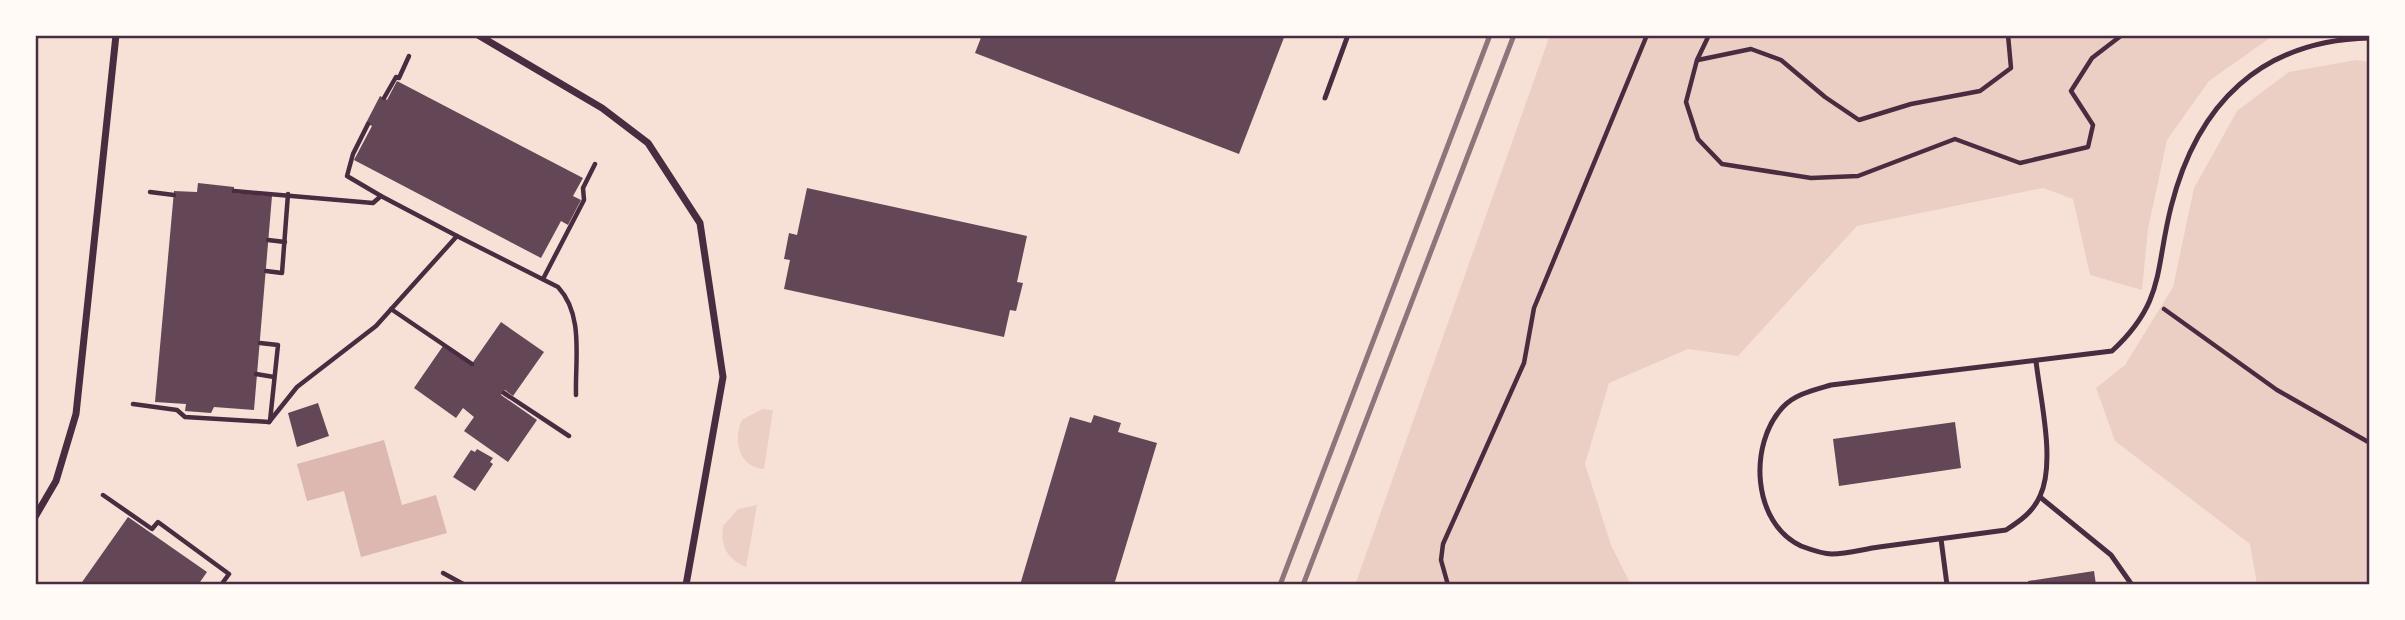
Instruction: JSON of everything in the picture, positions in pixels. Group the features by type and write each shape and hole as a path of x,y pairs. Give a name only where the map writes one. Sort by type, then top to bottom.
{"street":[{"path":"35,517 56,481 76,414 116,35"},
{"path":"478,35 602,108 648,143 700,223 723,377 685,585"}],"lane":[{"path":"1325,98 1348,35"},
{"path":"2036,361 2046,474 2040,497 2024,518 2006,530 1831,554 1801,546 1778,529 1767,509 1761,484 1763,442 1784,406 1804,393 1831,385 2112,351 2136,330 2152,300 2178,180 2193,143 2214,108 2230,90 2262,66 2288,54 2324,42 2370,38"},
{"path":"2040,497 2111,555 2132,585"},
{"path":"1941,539 1947,585"}],"path":[{"path":"1448,585 1441,560 1443,544 1524,363 1534,308 1647,35"},
{"path":"1709,35 1697,60 1686,102 1698,139 1723,164 1811,178 1858,176 1955,139 2020,163 2088,147 2093,125 2071,91 2092,58 2122,35"},
{"path":"1697,60 1751,49 1781,60 1825,97 1859,120 1911,104 1980,91 2011,68 2008,35"},
{"path":"384,99 396,77 399,78 409,56"},
{"path":"368,124 352,154 347,176 558,287 569,300 572,309 576,395"},
{"path":"543,279 584,200 583,188 595,164"},
{"path":"150,191 174,195"},
{"path":"234,191 373,203 381,196"},
{"path":"265,271 282,273 288,194"},
{"path":"270,422 297,387 376,326 457,236"},
{"path":"268,240 285,242"},
{"path":"2152,300 2277,390 2370,443"},
{"path":"391,309 472,363"},
{"path":"260,343 278,345 270,422"},
{"path":"257,374 274,377"},
{"path":"504,393 569,436"},
{"path":"133,404 177,410 185,417 270,422"},
{"path":"103,495 152,528 158,522 229,574 221,585"},
{"path":"443,573 465,585"}],"shaded area":[{"path":"1550,35 2274,35 2209,81 2167,140 2148,229 2142,290 2090,275 2073,199 2043,188 1857,226 1738,356 1688,349 1609,383 1585,464 1611,545 1631,585 1355,585"},
{"path":"2356,60 2370,62 2370,585 2257,585 2250,544 2115,441 2096,388 2125,365 2173,287 2194,188 2237,111 2289,72"},
{"path":"762,409 773,410 764,469 748,463 738,444 742,420"},
{"path":"384,440 402,505 436,495 447,533 361,557 344,491 307,501 297,464"},
{"path":"757,505 746,567 726,551 723,526 738,509"}],"building":[{"path":"982,35 1285,35 1239,154 975,53"},
{"path":"397,81 583,178 573,196 581,200 568,225 561,221 541,258 354,160 372,126 366,123 380,96 387,100"},
{"path":"198,183 234,187 234,193 272,196 254,410 214,407 211,413 185,411 186,404 155,402 174,191 197,192"},
{"path":"807,188 1027,236 1017,282 1023,283 1016,311 1010,310 1004,337 784,289 790,260 784,259 789,233 797,235"},
{"path":"501,322 544,352 513,396 505,390 501,395 537,420 508,462 464,431 474,417 463,408 456,418 414,388 443,346 471,365"},
{"path":"318,403 329,436 297,447 288,413"},
{"path":"1094,415 1121,423 1118,432 1157,443 1114,585 1020,585 1070,417 1091,423"},
{"path":"1955,422 1961,468 1839,486 1833,439"},
{"path":"477,449 493,458 490,462 493,464 475,491 453,477 471,450 475,452"},
{"path":"128,517 207,572 198,585 80,585"},
{"path":"2094,571 2096,585 2028,585 2028,581"}],"railway":[{"path":"1280,585 1490,35"},
{"path":"1303,585 1514,35"}]}
